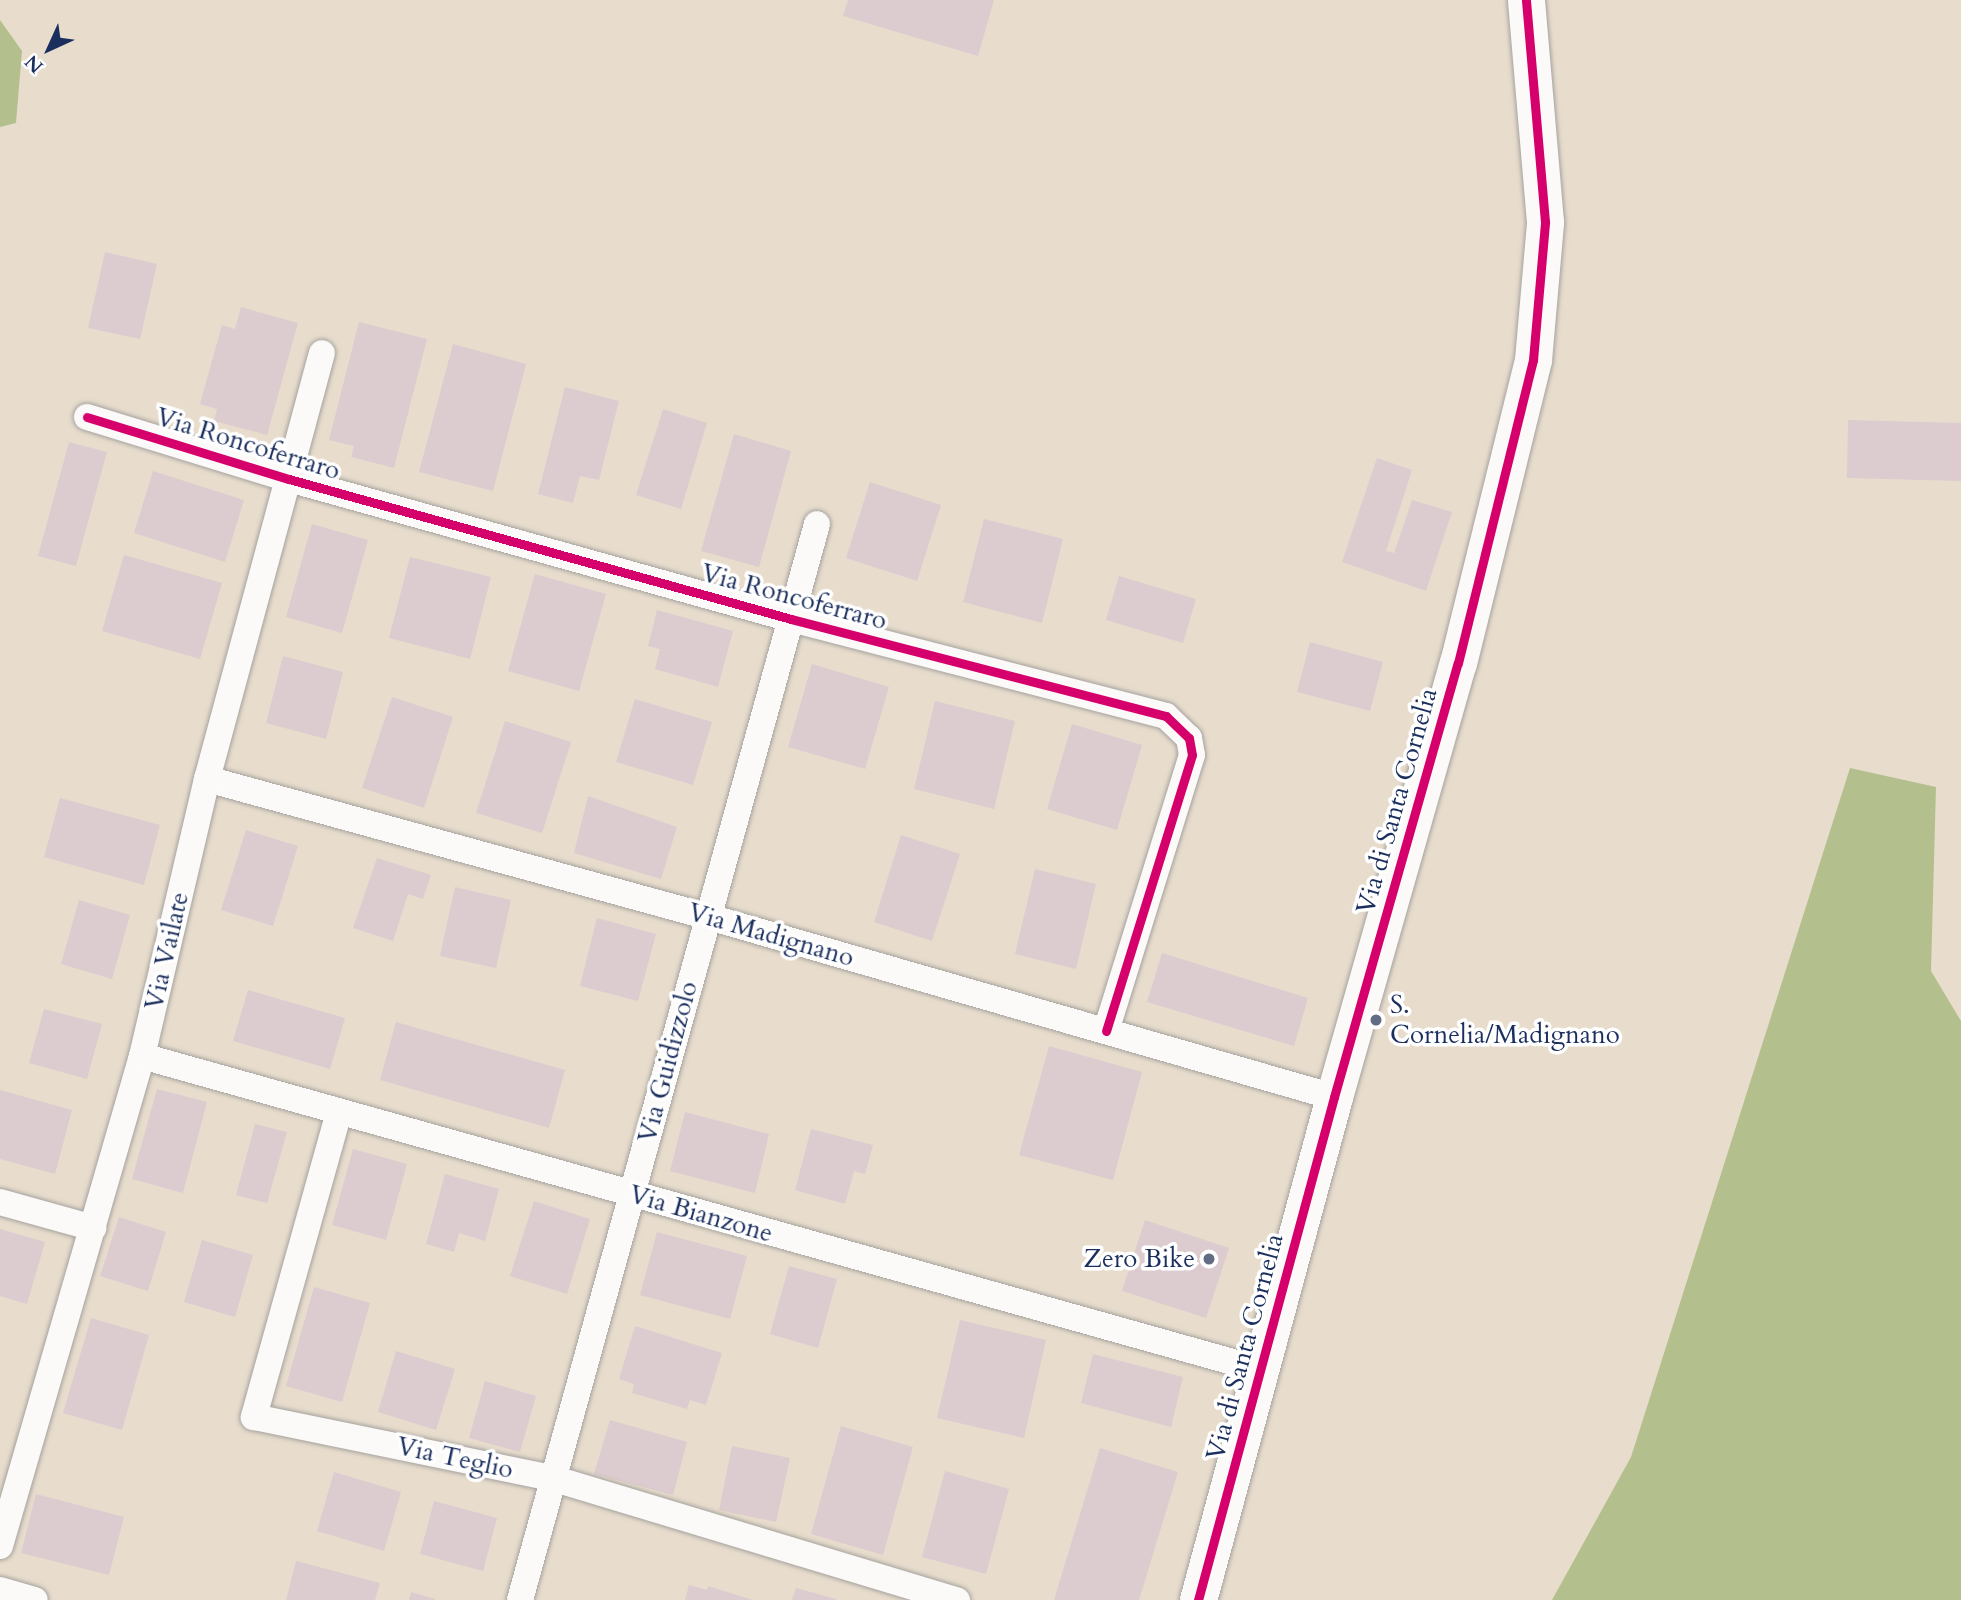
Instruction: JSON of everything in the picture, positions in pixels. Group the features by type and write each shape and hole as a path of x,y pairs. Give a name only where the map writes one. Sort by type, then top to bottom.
{"street":[{"name":"Via di Santa Cornelia","path":"1198,1600 1334,1097 1458,663 1533,360 1545,222 1526,0"},
{"name":"Via Vailate","path":"0,1546 142,1056 207,779 323,353"},
{"name":"Via Roncoferraro","path":"87,417 289,479 791,619 1166,716 1184,730 1192,755 1106,1031"},
{"name":"Via Guidizzolo","path":"520,1600 817,524"},
{"name":"Via Madignano","path":"207,779 709,917 1334,1097"},
{"name":"Via Bianzone","path":"142,1056 1261,1370"},
{"name":"Via Teglio","path":"339,1112 254,1417 555,1479 957,1600"},
{"path":"0,1202 93,1228"},
{"path":"0,1590 36,1600"}],"green space":[{"path":"0,20 22,51 16,123 0,127"},
{"path":"1850,768 1936,787 1931,971 1961,1021 1961,1600 1552,1600 1631,1457"}],"building":[{"path":"848,0 994,0 978,56 843,16"},
{"path":"105,252 157,264 140,339 88,328"},
{"path":"241,307 298,323 267,435 214,421 217,409 200,404 222,325 235,329"},
{"path":"359,322 427,339 394,468 351,457 354,446 329,440"},
{"path":"453,344 526,364 493,491 419,472"},
{"path":"565,387 619,401 599,480 580,476 573,503 538,494"},
{"path":"663,409 707,423 681,509 636,495"},
{"path":"1848,420 1961,423 1961,481 1847,478"},
{"path":"734,434 791,451 759,567 701,551"},
{"path":"69,442 107,452 76,566 38,556"},
{"path":"1377,458 1412,470 1386,551 1394,553 1412,500 1452,512 1426,591 1342,562"},
{"path":"153,471 244,500 225,562 134,533"},
{"path":"870,482 941,505 917,581 846,558"},
{"path":"984,519 1063,539 1042,623 963,602"},
{"path":"312,524 368,540 342,633 286,617"},
{"path":"124,555 222,583 200,659 102,631"},
{"path":"410,557 491,577 470,659 389,638"},
{"path":"535,574 606,594 579,691 508,671"},
{"path":"1119,576 1196,599 1183,643 1106,620"},
{"path":"657,610 733,631 718,687 655,669 660,649 648,646"},
{"path":"1310,642 1383,662 1370,711 1297,692"},
{"path":"283,656 343,672 326,739 266,723"},
{"path":"812,664 889,687 865,769 788,747"},
{"path":"392,697 453,717 424,808 362,788"},
{"path":"635,699 712,722 693,785 616,762"},
{"path":"935,701 1015,721 994,809 914,789"},
{"path":"505,721 571,742 542,833 476,813"},
{"path":"1072,724 1142,745 1117,830 1047,809"},
{"path":"588,796 677,827 661,879 574,853"},
{"path":"60,798 160,825 144,885 44,857"},
{"path":"246,830 298,846 273,926 221,910"},
{"path":"901,835 960,854 932,941 874,922"},
{"path":"377,858 431,875 423,899 408,894 393,941 353,928"},
{"path":"1035,869 1096,884 1076,969 1015,954"},
{"path":"455,887 511,900 496,968 440,956"},
{"path":"79,900 130,915 112,979 61,964"},
{"path":"597,918 656,934 638,1001 580,986"},
{"path":"1162,953 1308,998 1294,1046 1147,1002"},
{"path":"248,990 345,1018 330,1069 233,1041"},
{"path":"44,1009 102,1024 87,1079 29,1063"},
{"path":"396,1022 565,1070 549,1128 380,1080"},
{"path":"1049,1046 1142,1072 1113,1180 1019,1155"},
{"path":"157,1089 207,1102 183,1193 132,1179"},
{"path":"0,1090 72,1110 55,1174 0,1159"},
{"path":"685,1112 769,1134 755,1193 670,1171"},
{"path":"255,1124 287,1132 267,1203 236,1195"},
{"path":"811,1129 873,1145 865,1174 854,1171 845,1204 795,1190"},
{"path":"353,1149 407,1164 386,1240 332,1225"},
{"path":"445,1174 499,1189 485,1241 459,1233 454,1252 426,1244"},
{"path":"534,1201 590,1219 567,1294 510,1276"},
{"path":"119,1217 166,1232 148,1291 100,1276"},
{"path":"1145,1220 1229,1248 1206,1318 1122,1291"},
{"path":"0,1229 45,1242 27,1304 0,1296"},
{"path":"657,1232 747,1256 730,1319 640,1295"},
{"path":"202,1240 253,1255 235,1317 184,1302"},
{"path":"789,1266 837,1279 818,1348 770,1334"},
{"path":"314,1287 370,1303 342,1402 286,1386"},
{"path":"91,1318 149,1335 122,1430 63,1413"},
{"path":"960,1320 1046,1340 1024,1438 937,1418"},
{"path":"635,1326 722,1353 706,1405 690,1400 687,1409 632,1393 634,1384 619,1379"},
{"path":"396,1351 455,1369 436,1430 378,1412"},
{"path":"1093,1354 1183,1377 1171,1427 1081,1403"},
{"path":"485,1381 536,1396 520,1452 469,1438"},
{"path":"610,1420 687,1442 673,1495 594,1474"},
{"path":"841,1426 913,1447 883,1555 811,1534"},
{"path":"732,1446 790,1458 776,1522 719,1510"},
{"path":"1100,1448 1178,1472 1139,1600 1054,1600"},
{"path":"945,1471 1009,1489 986,1574 922,1557"},
{"path":"334,1472 401,1492 384,1551 317,1531"},
{"path":"36,1494 124,1517 109,1575 21,1553"},
{"path":"434,1501 497,1518 483,1571 420,1554"},
{"path":"296,1561 380,1583 375,1600 286,1600"},
{"path":"689,1585 707,1590 708,1586 753,1600 685,1600"},
{"path":"796,1588 836,1599 836,1600 792,1600"},
{"path":"411,1592 435,1599 435,1600 409,1600"}],"cycle path":[{"path":"1198,1600 1334,1097 1458,663 1533,360 1545,222 1526,0"},
{"path":"87,417 289,479 791,619 1166,716 1189,738 1192,755 1106,1031"}],"place":[{"name":"S. Cornelia/Madignano","path":"1376,1020"},
{"name":"Zero Bike","path":"1209,1259"}]}
